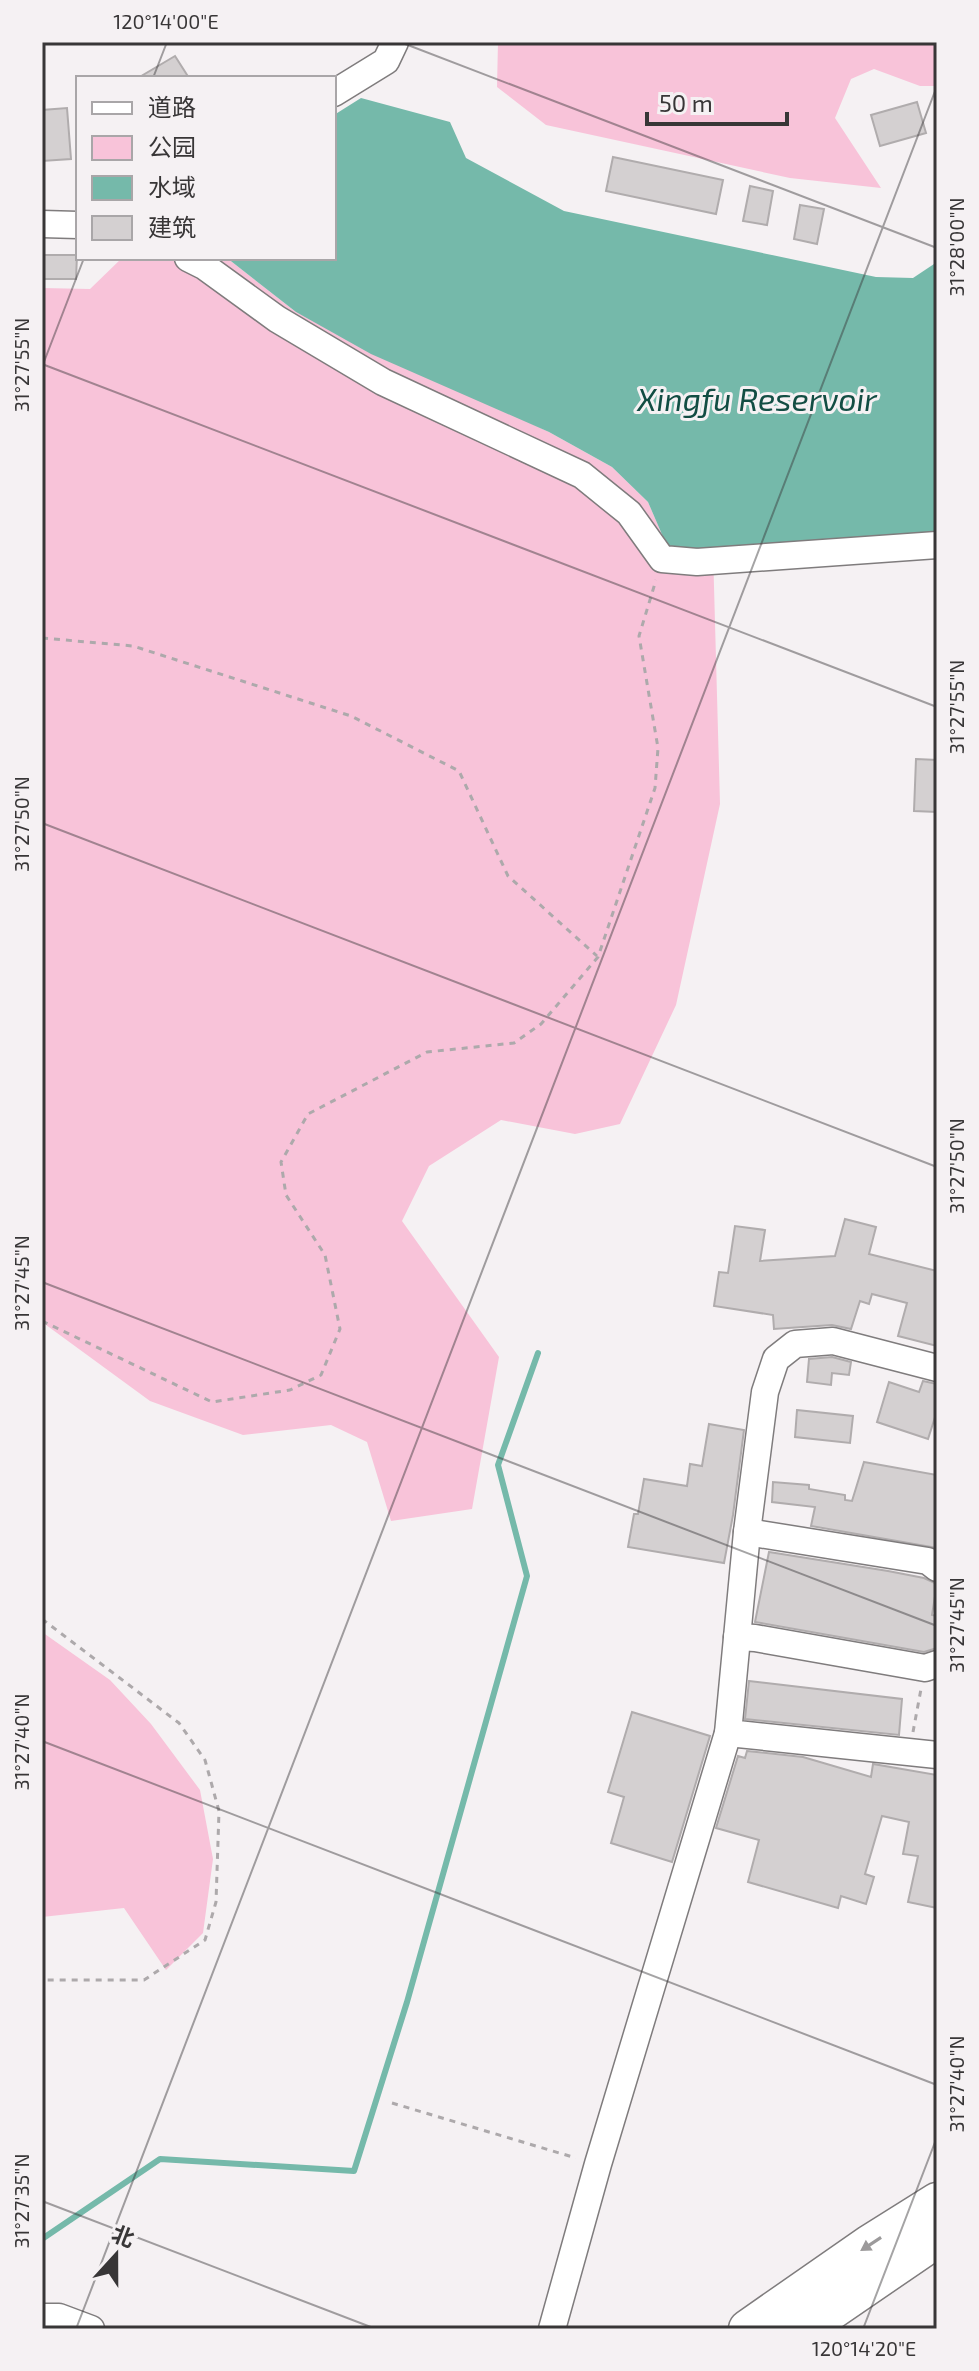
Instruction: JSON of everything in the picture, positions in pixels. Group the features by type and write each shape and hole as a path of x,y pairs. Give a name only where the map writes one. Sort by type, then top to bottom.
{"highway":[{"path":"748,2329 937,2202"},
{"path":"804,2329 937,2238"}],"street":[{"path":"336,92 386,61 395,42"},
{"path":"42,224 76,225"},
{"path":"192,260 277,319 383,382 582,475 629,513 662,559 697,562 937,545"},
{"path":"552,2329 598,2164 728,1733 747,1532 765,1392 776,1359 795,1344 833,1341 937,1368"},
{"path":"747,1532 928,1561 937,1568"},
{"path":"737,1637 931,1666"},
{"path":"728,1733 937,1755"},
{"path":"48,2313 91,2329"}],"path":[{"path":"42,1321 212,1402 290,1390 321,1375 340,1329 325,1255 286,1195 281,1162 308,1114 427,1052 514,1043 541,1024 598,957 655,788 658,748 639,636 662,559"},
{"path":"42,638 133,646 351,716 459,771 508,876 598,957"},
{"path":"42,1619 179,1723 205,1760 219,1811 216,1902 205,1940 144,1980 42,1980"},
{"path":"909,1752 931,1666"},
{"path":"392,2103 598,2164"}],"green space":[{"path":"498,42 937,42 937,86 920,86 874,69 851,79 835,118 881,188 790,178 546,125 497,87"},
{"path":"120,260 230,260 296,312 549,432 612,467 648,502 670,553 713,550 720,804 676,1005 620,1124 575,1134 501,1120 429,1166 402,1221 499,1357 472,1509 391,1521 367,1442 331,1425 243,1435 150,1401 42,1322 42,288 90,289"},
{"path":"42,1632 110,1680 151,1724 200,1790 213,1859 203,1933 166,1970 124,1908 42,1917"}],"water":[{"name":"Xingfu Reservoir","path":"361,98 450,122 466,158 564,211 876,277 913,278 937,262 937,533 670,553 648,502 612,467 549,432 371,354 296,312 230,260 336,260 336,114"}],"building":[{"path":"175,56 188,76 141,76"},
{"path":"917,102 926,133 880,146 871,115"},
{"path":"67,108 71,159 42,161 42,110"},
{"path":"613,157 723,180 716,214 606,191"},
{"path":"750,186 773,191 767,225 743,221"},
{"path":"800,205 824,209 817,244 794,239"},
{"path":"42,255 76,255 76,279 42,279"},
{"path":"916,759 937,760 937,812 914,811"},
{"path":"845,1219 876,1227 869,1254 937,1271 937,1346 898,1336 907,1303 872,1294 869,1304 860,1301 851,1329 832,1325 774,1329 773,1315 714,1306 719,1272 728,1273 735,1226 765,1230 760,1261 835,1256"},
{"path":"832,1357 851,1362 849,1375 832,1373 831,1385 807,1382 809,1359"},
{"path":"923,1381 937,1384 937,1411 928,1439 877,1422 889,1382 919,1392"},
{"path":"797,1410 853,1416 850,1443 795,1437"},
{"path":"709,1424 744,1430 724,1563 628,1547 644,1479 687,1486 690,1464 702,1466"},
{"path":"864,1462 937,1475 937,1548 811,1526 815,1507 772,1502 773,1482 809,1485 809,1489 845,1495 845,1500 852,1501"},
{"path":"769,1552 888,1571 924,1578 937,1584 932,1615 937,1616 937,1648 924,1652 755,1622"},
{"path":"749,1681 902,1699 899,1735 745,1719"},
{"path":"632,1712 710,1736 672,1862 611,1843 624,1797 608,1792"},
{"path":"747,1751 803,1757 871,1777 873,1764 937,1775 937,1908 908,1902 918,1856 903,1854 909,1822 882,1816 865,1874 874,1877 866,1904 841,1896 838,1908 748,1882 759,1840 716,1828 738,1756 745,1758"}],"waterway":[{"path":"42,2239 160,2159 354,2171 407,2002 527,1576 498,1465 538,1353"}]}
